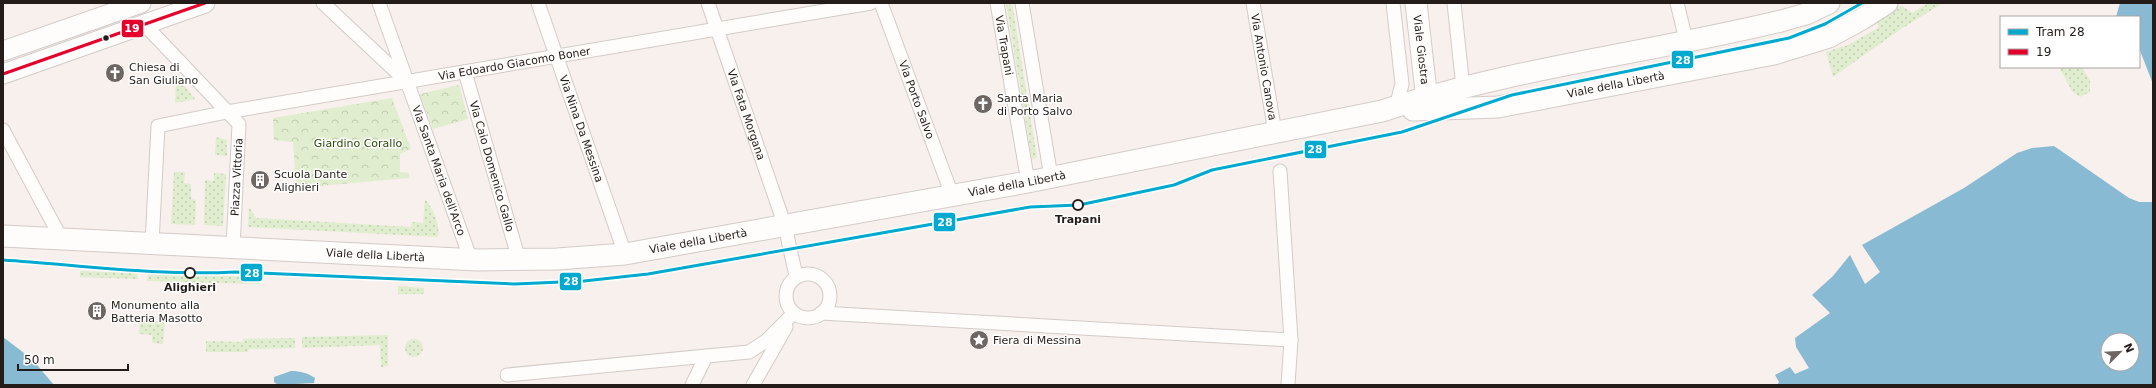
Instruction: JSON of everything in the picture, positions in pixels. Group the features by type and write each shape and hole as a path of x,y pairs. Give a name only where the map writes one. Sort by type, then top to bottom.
{"main road":[{"path":"3,74 205,3"},
{"name":"Viale Giostra","path":"1416,3 1416,102"},
{"name":"Viale Giostra","path":"1416,102 1430,3"},
{"name":"Viale della Libertà","path":"3,236 471,260 519,260 625,254 1028,182 1275,132 1416,102 1463,88 1686,40 1770,24 1804,8 1829,3"},
{"name":"Viale della Libertà","path":"1416,102 1498,107 1774,54 1829,37 1887,3"},
{"path":"3,51 131,5"}],"street":[{"path":"323,3 407,82"},
{"name":"Via Santa Maria dell'Arco","path":"378,3 471,260"},
{"name":"Via Nina Da Messina","path":"538,3 625,254"},
{"name":"Via Fata Morgana","path":"708,3 785,226 796,276"},
{"name":"Via Edoardo Giacomo Boner","path":"152,244 158,126 227,112 871,3"},
{"name":"Via Porto Salvo","path":"882,3 952,196"},
{"name":"Via Trapani","path":"997,3 1028,182"},
{"name":"Via Trapani","path":"1022,3 1051,177"},
{"name":"Via Antonio Canova","path":"1254,3 1275,132"},
{"name":"Viale Giostra","path":"1393,3 1416,102"},
{"path":"1454,3 1463,88"},
{"path":"1677,3 1686,40"},
{"name":"Piazza Vittoria","path":"144,24 239,124 233,248"},
{"name":"Via Caio Domenico Gallo","path":"465,72 519,260"},
{"path":"3,130 61,238"},
{"path":"1280,171 1291,340 1288,385"},
{"path":"821,313 829,301 828,286 824,280 811,273 796,276 791,281 785,294 786,301 794,313 808,318 821,313 1291,340"},
{"path":"507,375 749,352 766,341 794,313"},
{"path":"753,385 794,313"},
{"path":"692,385 706,356"}],"green space":[{"path":"1006,3 1012,3 1037,158 1032,159"},
{"path":"1928,3 1943,3 1901,29 1833,77 1826,52 1848,45 1878,28 1878,19 1893,5 1904,7 1912,13"},
{"path":"2060,68 2083,68 2090,81 2090,92 2080,97 2072,91"},
{"path":"181,82 195,99 175,103 176,83"},
{"path":"459,85 468,119 433,129 420,94"},
{"name":"Giardino Corallo","path":"392,98 411,149 400,154 400,172 409,173 409,178 296,188 293,142 274,140 273,118"},
{"path":"216,137 227,140 227,156 215,155"},
{"path":"174,172 185,172 184,183 191,184 191,199 196,200 195,225 171,224"},
{"path":"214,173 226,174 223,226 204,225 205,180 214,181"},
{"path":"425,199 435,217 439,233 438,237 248,227 249,207 256,218 411,227 412,222 423,223"},
{"path":"80,271 137,273 138,279 80,277"},
{"path":"148,274 260,277 260,284 147,281"},
{"path":"398,286 424,288 424,294 398,294"},
{"path":"140,320 165,322 163,344 152,343 152,335 139,334"},
{"path":"388,335 388,366 381,367 380,345 302,348 302,337"},
{"path":"295,338 295,348 249,349 248,352 206,352 206,341 243,342 243,339"},
{"path":"414,339 420,342 423,348 420,354 414,357 408,354 405,348 408,342"}],"water":[{"path":"2120,3 2153,3 2153,84 2140,51 2140,16 2116,16"},
{"path":"2054,146 2129,198 2139,202 2153,202 2153,385 1777,385 1779,382 1775,375 1790,367 1795,374 1809,368 1796,347 1795,338 1830,313 1812,295 1833,276 1850,255 1865,284 1880,272 1862,245 1964,188 2017,153 2032,148"},
{"path":"3,337 32,359 54,385 3,385"},
{"path":"291,371 301,372 315,378 314,383 278,385 274,382 274,377"}],"tram line":[{"name":"28","path":"3,260 177,273 235,272 515,284 584,281 648,274 1030,207 1079,205 1174,185 1212,170 1402,132 1512,95 1789,38 1825,24 1862,3"}],"transit line":[{"name":"19","path":"3,74 205,3"}],"place":[{"name":"Chiesa di San Giuliano","path":"115,73"},
{"name":"Santa Maria di Porto Salvo","path":"983,104"},
{"name":"Scuola Dante Alighieri","path":"260,180"},
{"name":"Trapani","path":"1078,205"},
{"name":"Alighieri","path":"190,273"},
{"name":"Monumento alla Batteria Masotto","path":"97,311"},
{"name":"Fiera di Messina","path":"979,340"}]}
